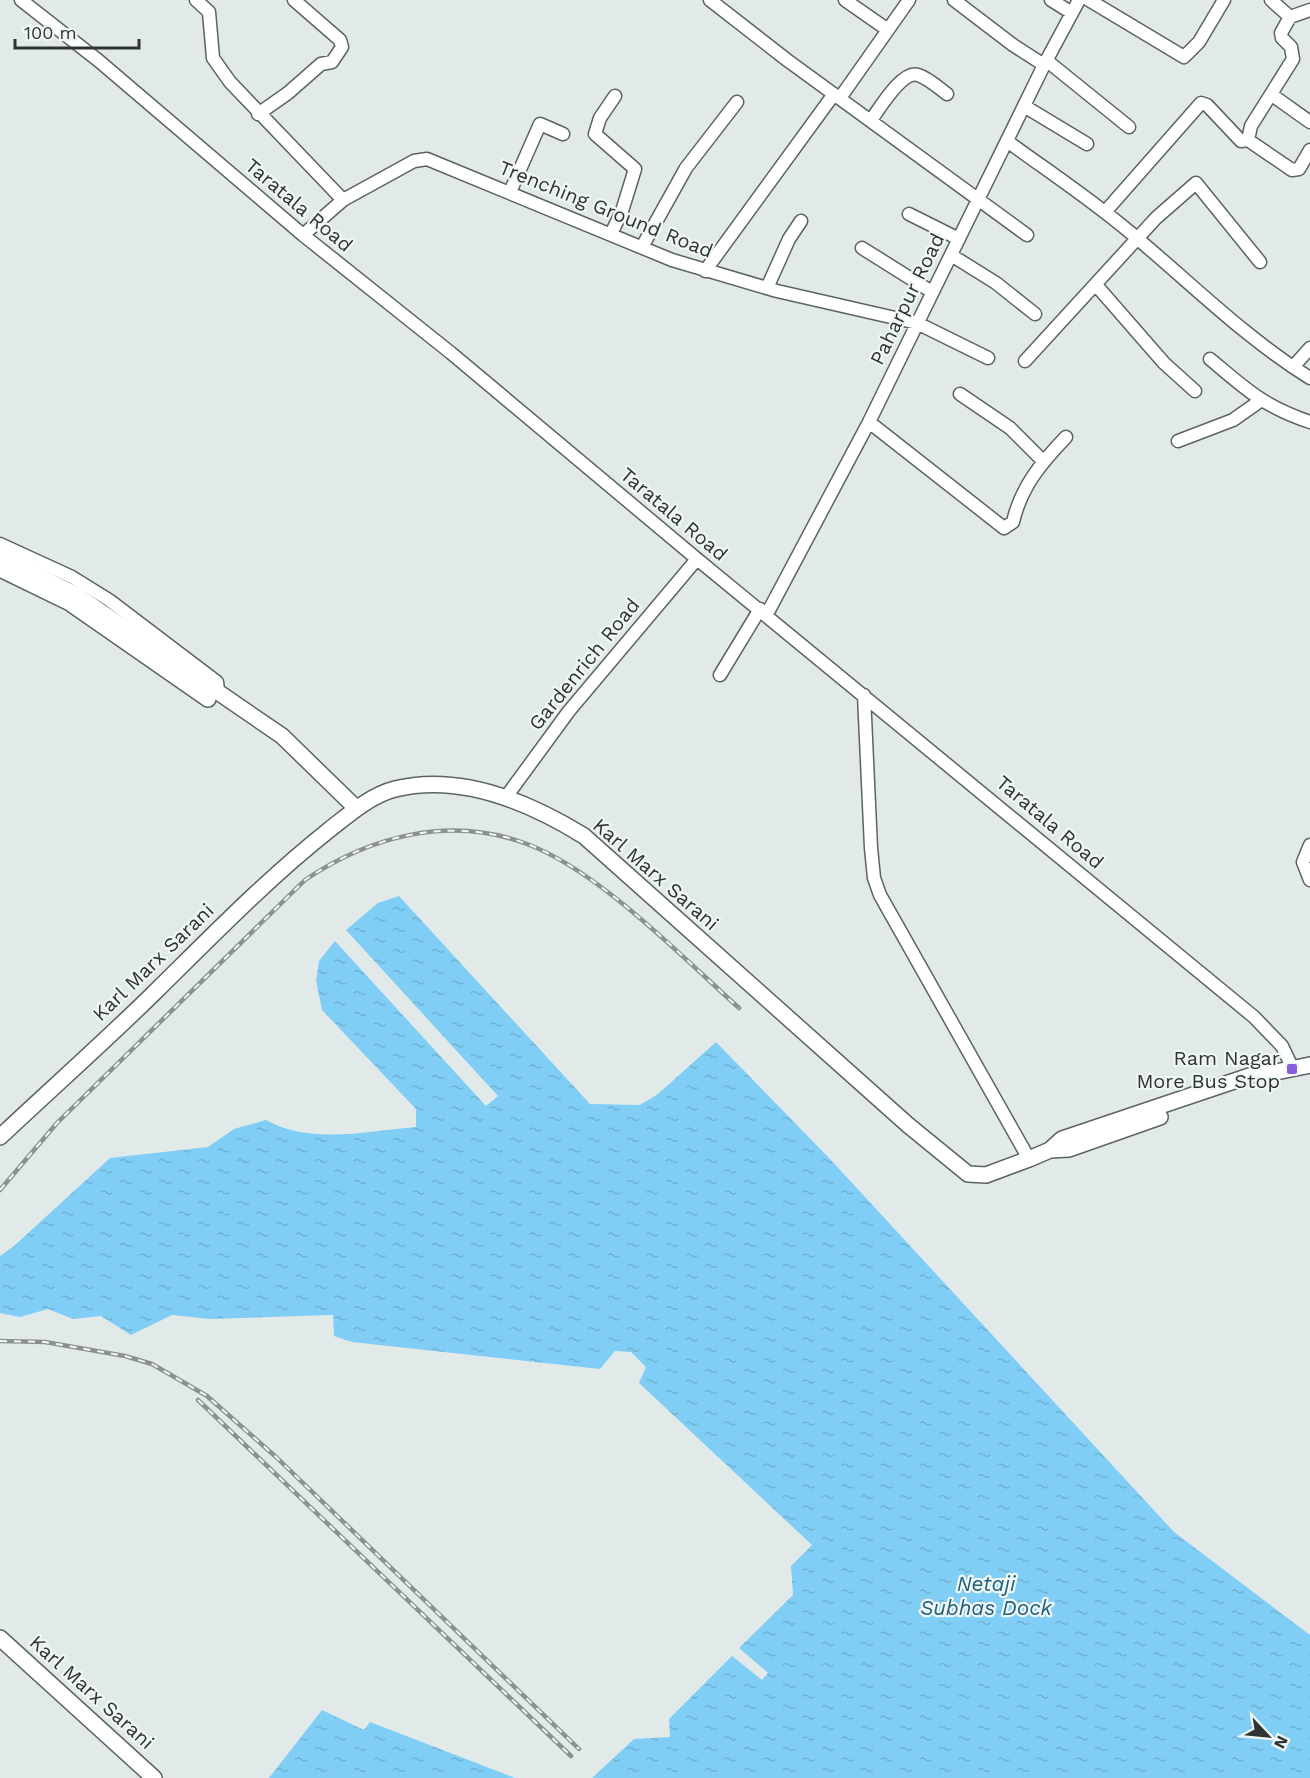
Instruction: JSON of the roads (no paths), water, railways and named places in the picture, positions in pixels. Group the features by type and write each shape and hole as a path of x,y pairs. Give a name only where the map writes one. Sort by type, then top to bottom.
{"main road":[{"path":"0,557 75,594 151,654"},
{"path":"0,569 70,603 151,654 277,744 299,754 356,808"},
{"name":"Karl Marx Sarani","path":"0,1137 152,995 292,859 356,808 393,789 422,785 483,791 506,797 562,822 605,853 883,1103 968,1174 986,1174 1050,1150 1062,1139 1264,1071 1276,1072 1310,1065"},
{"name":"Karl Marx Sarani","path":"0,1638 154,1778"}],"street":[{"name":"Taratala Road","path":"21,0 99,61 303,235 451,353 697,559 1254,1017 1282,1046 1292,1067"},
{"path":"258,114 288,93 321,64 332,62 342,47 340,40 294,0"},
{"path":"845,0 888,30"},
{"path":"705,271 909,0"},
{"path":"954,0 1012,45 1045,63 1129,127"},
{"path":"1051,0 1072,13"},
{"name":"Paharpur Road","path":"720,675 763,612 869,422 1045,63 1079,0"},
{"path":"1089,0 1184,57 1199,42 1224,0"},
{"path":"1271,0 1290,17"},
{"path":"202,1 209,12 213,58 230,82 258,114 343,200"},
{"path":"715,1 837,96 1027,235"},
{"path":"1248,140 1251,126 1293,59 1291,47 1282,38 1281,33 1290,17 1310,10"},
{"path":"872,120 896,87 911,75 918,75 947,94"},
{"path":"1272,95 1310,122"},
{"path":"611,234 622,211 635,169 595,134 600,118 615,96"},
{"path":"642,247 686,168 737,102"},
{"path":"1105,212 1202,103 1207,105 1241,141 1248,140 1292,170 1299,170 1310,150"},
{"path":"1024,106 1087,144"},
{"path":"510,192 540,124 563,134"},
{"path":"1007,141 1105,212 1138,238 1205,300 1310,378"},
{"name":"Trenching Ground Road","path":"303,235 343,200 414,161 427,159 705,271 917,323 988,358"},
{"path":"1025,361 1156,218 1196,183 1260,262"},
{"path":"909,214 959,239"},
{"path":"767,288 785,247 801,221"},
{"path":"862,248 932,292"},
{"path":"951,255 996,283 1035,314"},
{"path":"1096,285 1164,363 1196,391"},
{"path":"1293,367 1310,348"},
{"path":"1210,359 1260,401 1277,411 1310,422"},
{"path":"960,394 1010,428 1043,461"},
{"path":"1178,441 1233,420 1260,401"},
{"path":"869,422 1000,527 1009,526 1013,522 1018,501 1043,461 1066,437"},
{"path":"0,544 72,577 109,600 216,682 215,698"},
{"name":"Gardenrich Road","path":"506,797 569,711 697,559"},
{"path":"864,695 871,848 874,878 880,896 1029,1159"},
{"path":"1310,845 1304,854 1310,880"}],"water":[{"name":"Netaji Subhas Dock","path":"399,896 590,1104 640,1105 658,1094 716,1042 830,1159 1174,1532 1310,1635 1310,1778 592,1778 634,1739 670,1737 669,1719 732,1656 762,1680 768,1673 739,1648 793,1595 791,1566 812,1545 639,1383 646,1367 631,1352 615,1351 600,1369 352,1342 334,1336 333,1315 210,1319 172,1315 131,1335 101,1316 73,1319 48,1309 20,1317 0,1313 0,1256 14,1246 110,1158 208,1147 234,1129 266,1120 283,1128 320,1134 359,1133 416,1127 416,1109 322,1010 316,981 319,961 335,941 486,1106 498,1096 346,930 378,903"},
{"path":"322,1710 364,1730 370,1722 515,1778 269,1778"}],"railway":[{"path":"0,1190 57,1123 305,880 356,852 412,835 440,831 469,831 498,835 527,844 554,857 610,894 665,940 739,1008"},
{"path":"0,1341 45,1342 125,1356 152,1364 207,1396 276,1457 579,1749"},
{"path":"198,1400 571,1756"}],"place":[{"name":"Ram Nagar More Bus Stop","path":"1292,1069"}]}
